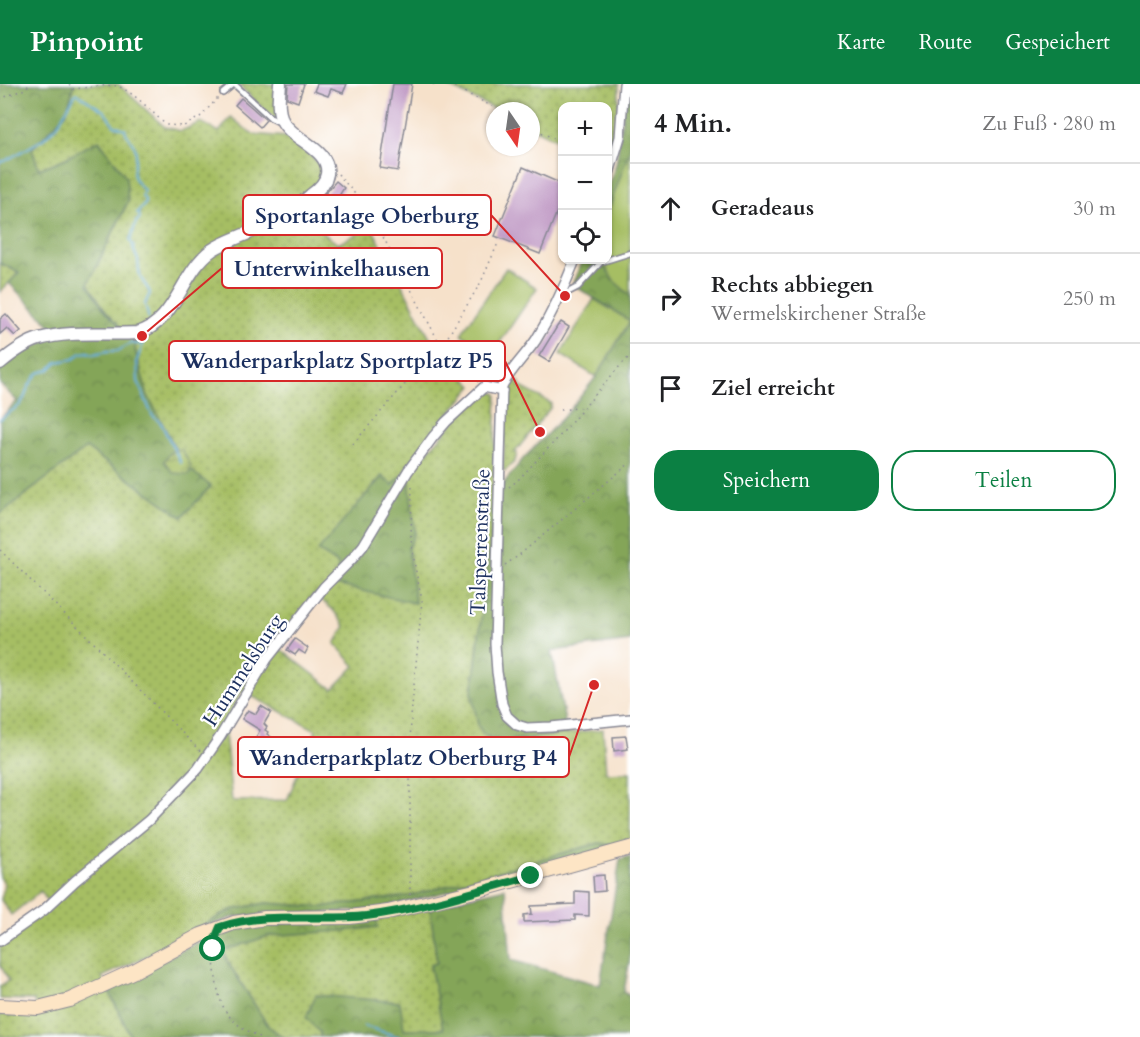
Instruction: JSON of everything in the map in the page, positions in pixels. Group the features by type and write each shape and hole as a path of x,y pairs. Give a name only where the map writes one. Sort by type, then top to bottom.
{"main road":[{"path":"0,1006 38,1008 75,998 134,971 192,939 234,923 256,919 358,916 410,908 630,848"}],"street":[{"path":"0,363 12,353 38,339 60,335 137,333 148,329 159,322 204,257 221,245 292,211 313,194 327,176 326,163 319,153 284,124 279,108 280,84"},
{"path":"612,164 620,137 624,84"},
{"name":"Talsperrenstraße","path":"573,264 561,296 536,339 502,386 495,644 497,672 502,704 506,714 519,726 530,728 630,719"},
{"path":"484,387 502,391"},
{"name":"Hummelsburg","path":"0,941 44,910 75,881 157,813 198,769 267,659 324,587 363,546 408,471 440,428 484,387"}],"lane":[{"path":"223,93 234,84 271,118 284,124"},
{"path":"561,296 578,287 601,262 630,253"}],"path":[{"path":"0,99 25,89 30,84"},
{"path":"69,84 73,89 117,86 135,96 166,125 184,126 200,117 223,93"},
{"path":"433,84 439,84"},
{"path":"449,84 486,103"},
{"path":"540,132 558,141"},
{"path":"326,163 355,194 373,218 440,344 453,360 484,387"},
{"path":"353,444 447,338 481,282 498,241"},
{"path":"499,489 506,488 517,481 630,356"},
{"path":"561,410 585,406"},
{"path":"497,570 630,463"},
{"path":"408,471 411,481 411,539 422,600 411,717 410,908"},
{"path":"0,550 207,758"},
{"path":"220,927 213,949 221,1005 236,1022 260,1037"}],"green space":[{"path":"0,84 73,84 66,113 32,149 39,169 64,159 99,140 126,177 128,201 88,284 105,310 122,328 140,328 135,349 147,394 184,465 211,486 182,517 86,448 0,514 0,419 17,401 0,384 0,363 60,335 9,283 19,272 0,263"},
{"path":"73,84 118,84 165,127 181,131 201,122 219,132 231,117 252,134 288,137 332,174 300,216 338,244 371,226 435,347 473,386 425,442 393,485 382,476 319,551 338,564 415,603 408,548 415,532 409,479 414,467 467,407 487,390 497,394 491,538 472,694 478,725 487,737 505,742 603,729 606,773 630,772 630,845 617,848 599,843 410,896 322,907 266,903 231,910 155,952 102,977 131,1037 0,1037 0,1014 37,1015 34,1000 0,999 0,986 9,980 0,965 0,943 49,904 41,891 11,915 1,900 4,884 0,877 0,514 86,448 182,517 184,465 147,394 135,349 88,284 128,202 64,159 39,169 32,149 66,113","holes":["314,594 333,610 345,626 335,644 355,666 333,689 279,648","242,691 316,730 287,800 232,801 224,724"]},
{"path":"238,84 276,84 278,121 258,104"},
{"path":"443,84 619,84 617,123 612,147 612,102 558,102 558,140 540,131 540,102 486,102 486,105"},
{"path":"627,84 630,84 630,149 612,201 612,176 616,164"},
{"path":"630,149 630,295 613,280 606,268 589,265 612,264 612,201"},
{"path":"0,263 19,273 0,292"},
{"path":"581,264 606,268 614,280 630,295 630,321 573,285"},
{"path":"506,268 537,288 492,354 461,334"},
{"path":"594,299 630,321 596,377 560,354"},
{"path":"630,322 630,641 552,651 567,733 505,742 487,737 478,725 472,695 491,538 492,489 499,489 523,459 568,412 596,377"},
{"path":"512,377 520,383 519,386 551,403 551,407 515,452 517,453 515,461 505,471 503,470 506,391"},
{"path":"182,450 191,466 189,474 173,473 164,461 172,451"},
{"path":"402,475 409,479 415,533 408,548 415,603 336,585 338,564 318,551 382,476 393,485"},
{"path":"599,843 617,848 375,910 234,917 195,930 231,910 266,903 322,907 410,896"},
{"path":"630,856 630,958 624,992 630,995 630,1037 320,1037 320,1033 306,1017 316,995 400,1002 404,1029 443,1029 430,965 437,963 430,906 505,888 511,960 600,985 620,859"},
{"path":"430,906 437,964 430,965 444,1029 320,1033 320,1037 283,1037 268,1026 227,961 224,951 267,936 377,927 376,918"},
{"path":"376,918 378,927 268,936 224,951 227,961 268,1026 283,1037 131,1037 108,989 193,944 236,926"}],"building":[{"path":"288,84 304,84 298,102 287,98"},
{"path":"317,84 347,84 343,93 331,89 328,96 314,91"},
{"path":"393,84 412,84 398,171 380,168"},
{"path":"241,98 266,120 260,127 235,105"},
{"path":"523,167 558,182 558,209 540,254 495,236"},
{"path":"336,181 344,188 340,194 344,197 325,221 320,216 332,201 324,195"},
{"path":"6,314 21,331 15,336 7,328 0,334 0,319"},
{"path":"561,322 569,327 549,362 539,356"},
{"path":"295,639 308,648 305,654 299,650 295,655 287,650"},
{"path":"261,706 271,712 264,724 267,727 265,730 267,734 274,739 269,746 256,737 260,730 242,719 248,710 256,714"},
{"path":"626,736 628,749 614,751 613,737"},
{"path":"604,875 605,891 594,892 593,876"},
{"path":"575,891 589,892 589,916 575,915 575,920 524,922 524,915 532,914 531,906 575,904"}],"waterway":[{"path":"0,162 42,140 57,126 76,93 104,111 114,125 125,129 136,151 134,178 144,190 142,197 145,199 145,204 137,213 140,218 136,222 130,241 138,260 139,273 150,293 145,304 149,319"},
{"path":"145,339 137,360 138,381 152,415 161,423 181,463"},
{"path":"0,419 20,405 28,387 38,373 49,370 57,362 74,359 81,353 118,351 131,343 143,345"},
{"path":"364,1026 399,1037"}],"place":[{"name":"Sportanlage Oberburg","path":"565,296"},
{"name":"Unterwinkelhausen","path":"142,336"},
{"name":"Wanderparkplatz Sportplatz P5","path":"540,432"},
{"name":"Wanderparkplatz Oberburg P4","path":"594,685"}],"route":[{"path":"213,949 220,927 247,920 381,914 531,876"}]}
